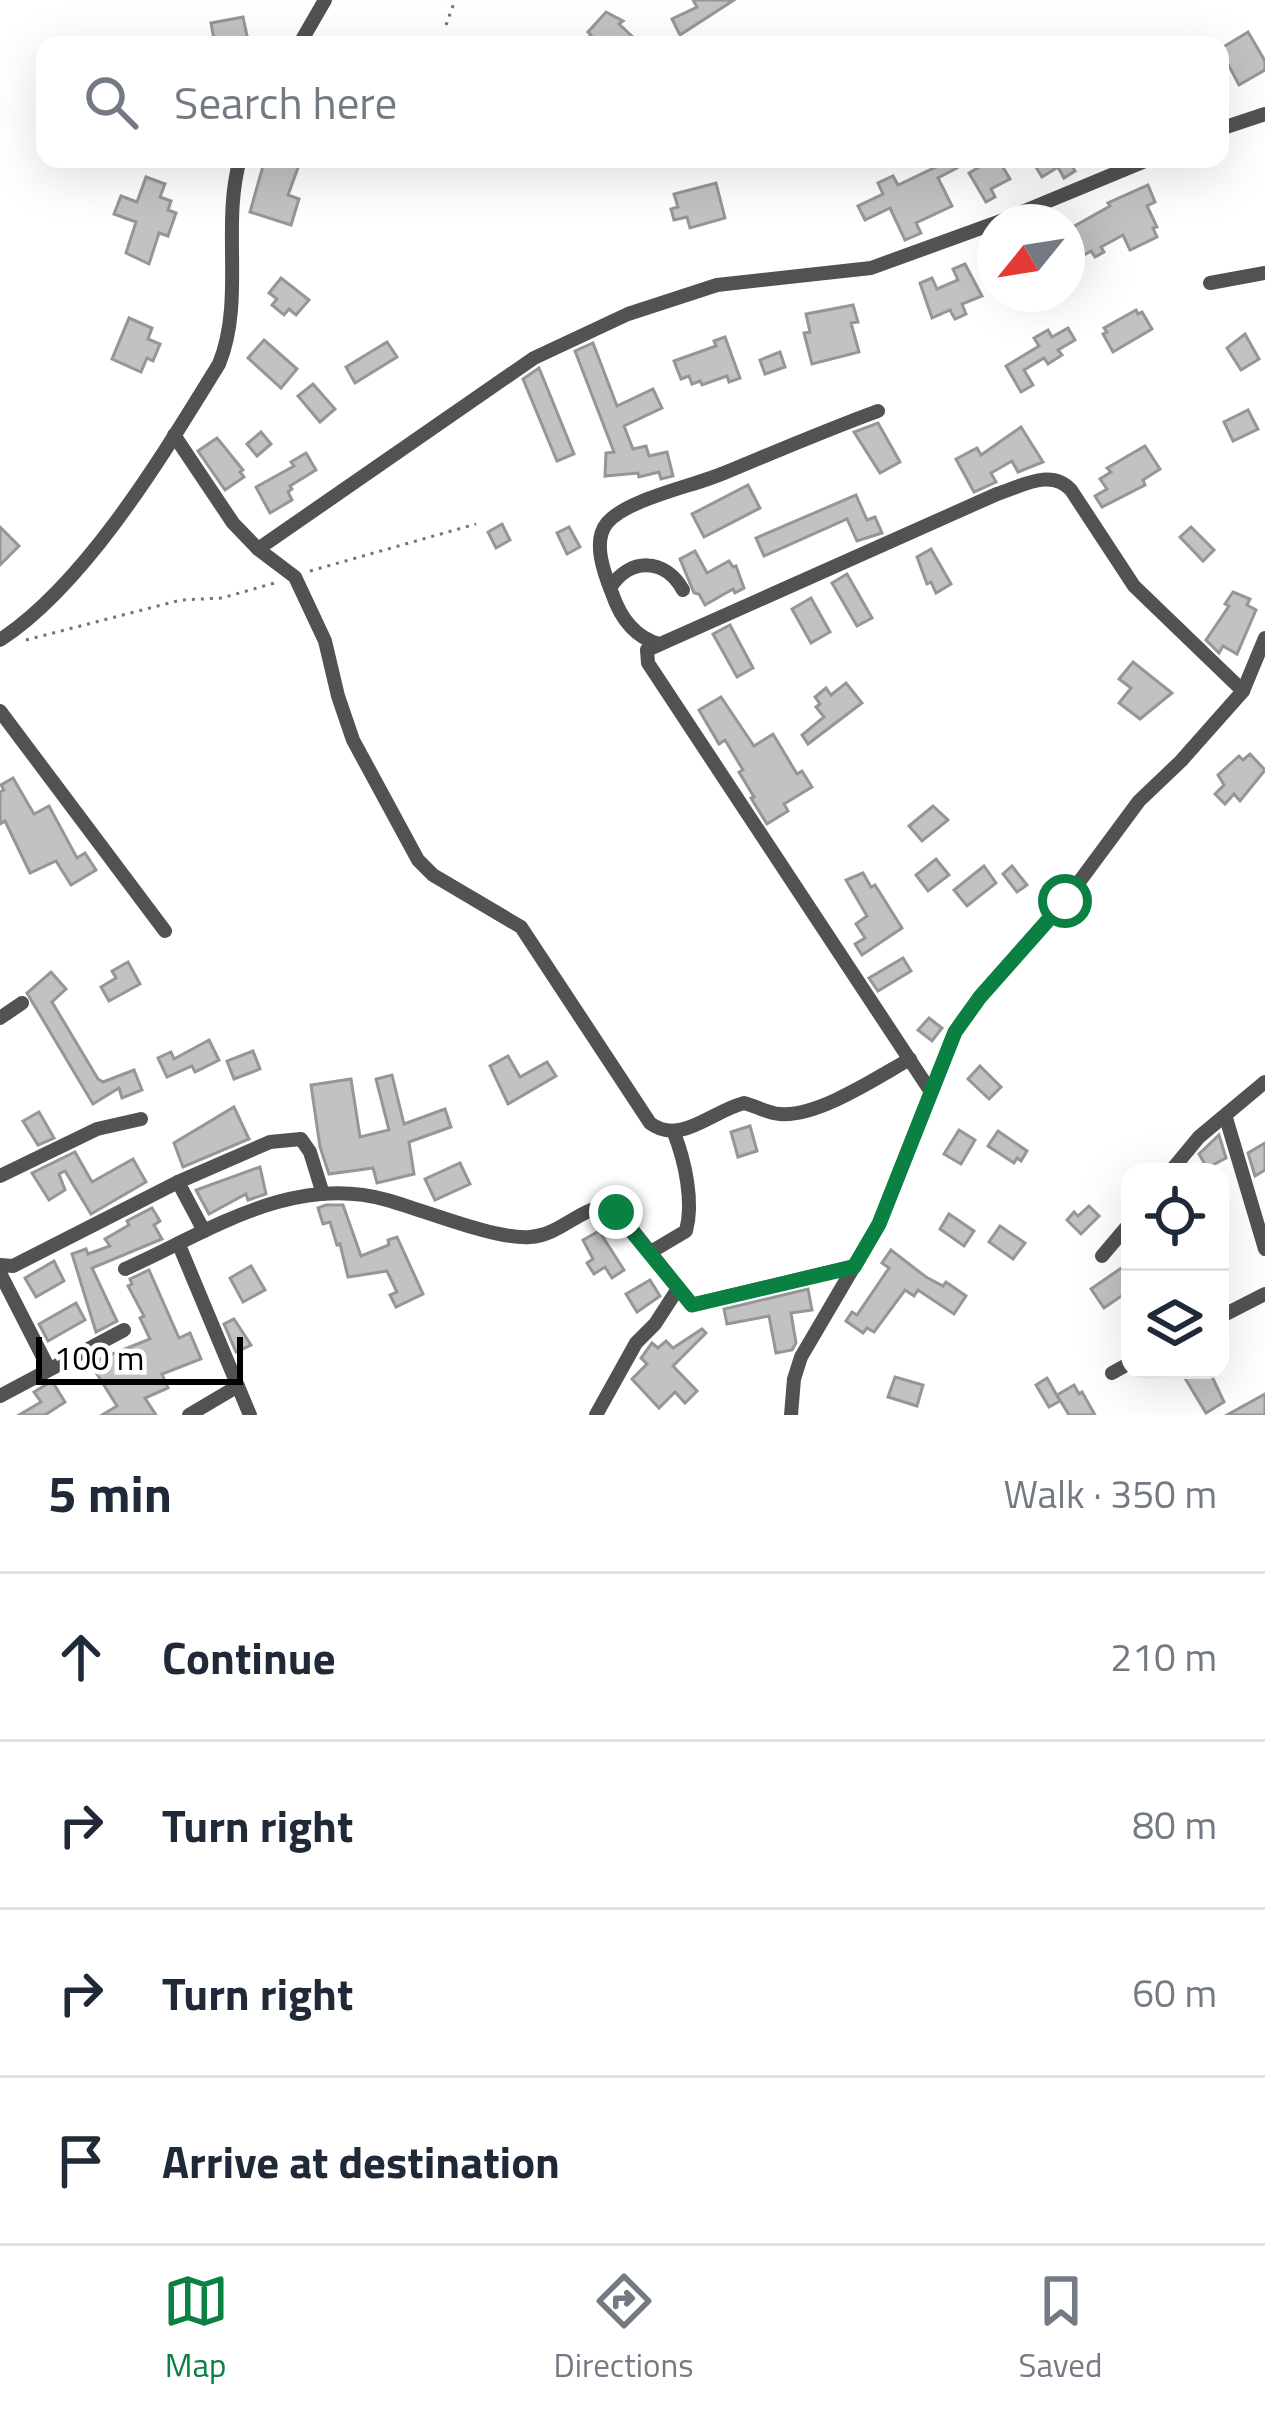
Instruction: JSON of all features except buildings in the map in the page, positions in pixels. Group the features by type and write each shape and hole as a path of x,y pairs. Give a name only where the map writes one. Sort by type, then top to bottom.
{"street":[{"path":"304,36 325,0"},
{"path":"1229,126 1265,114"},
{"path":"0,640 43,609 115,521 219,364 230,338 231,193 238,168"},
{"path":"1042,204 1128,168"},
{"path":"258,549 533,358 628,314 717,284 871,268 977,230"},
{"path":"1210,283 1265,273"},
{"path":"659,644 643,639 628,625 610,588 598,544 603,526 621,510 722,475 878,410"},
{"path":"173,435 224,512 258,549 295,577 325,641 353,740 418,860 433,875 521,927 650,1123 674,1133 743,1103 773,1114 795,1114 910,1059"},
{"path":"931,1092 648,663 646,650 997,494 1050,477 1061,479 1071,490 1134,586 1243,691"},
{"path":"610,588 617,577 640,564 666,570 683,590"},
{"path":"791,1415 801,1357 879,1224 955,1032 1065,901 1139,801 1243,691 1265,638"},
{"path":"0,711 165,931"},
{"path":"0,1018 22,1003"},
{"path":"1177,1163 1199,1137 1265,1082"},
{"path":"1226,1118 1265,1249"},
{"path":"0,1175 97,1130 141,1119"},
{"path":"649,1253 686,1231 690,1216 674,1133"},
{"path":"48,1367 0,1269 270,1142 302,1139 323,1194"},
{"path":"178,1182 205,1232"},
{"path":"125,1269 236,1213 355,1192 529,1238 553,1234 595,1207 605,1206 616,1212 692,1305 854,1267"},
{"path":"1102,1256 1121,1234"},
{"path":"179,1245 250,1415"},
{"path":"596,1415 636,1342 655,1324 677,1290"},
{"path":"1229,1312 1265,1294"},
{"path":"0,1396 124,1330"},
{"path":"1112,1373 1121,1368"},
{"path":"189,1415 238,1386"}],"path":[{"path":"446,25 455,0"},
{"path":"23,641 181,600 222,598 476,524"}],"route":[{"path":"616,1212 692,1305 731,1292 854,1267 879,1224 955,1032 1065,901"}]}
